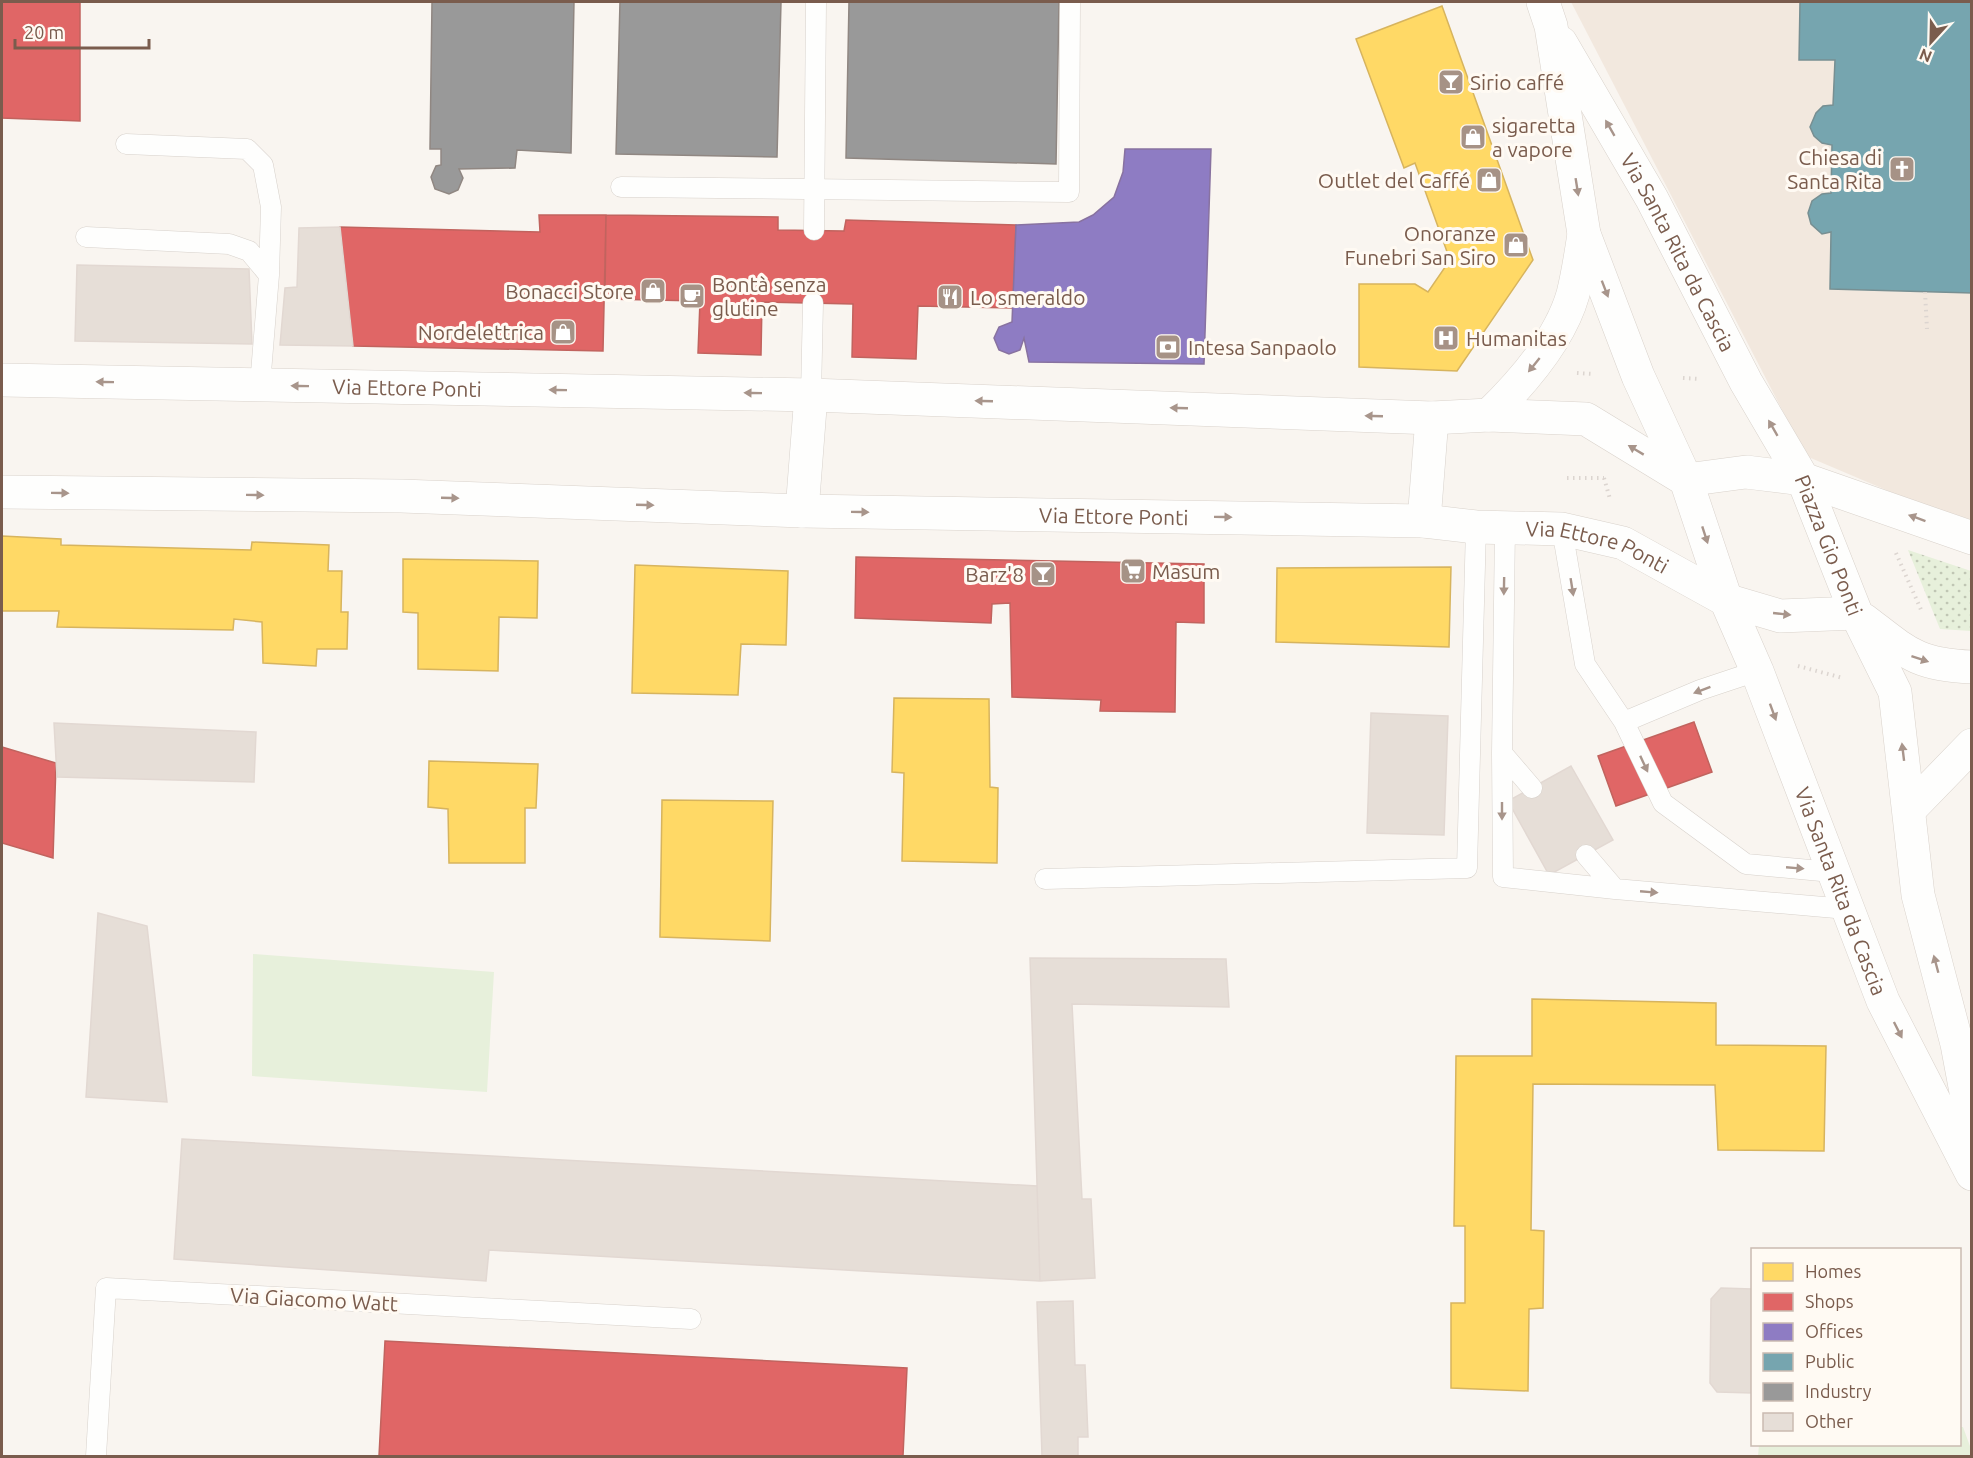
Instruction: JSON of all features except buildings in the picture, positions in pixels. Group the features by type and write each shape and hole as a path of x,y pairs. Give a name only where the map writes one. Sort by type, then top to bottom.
{"street":[{"name":"Via Santa Rita da Cascia","path":"1547,14 1584,234 1638,376 1686,480"},
{"name":"Via Santa Rita da Cascia","path":"1547,14 1652,199 1746,382 1803,479"},
{"path":"1489,415 1512,393 1545,352 1573,296 1584,234"},
{"name":"Via Ettore Ponti","path":"2,380 811,394 1432,418 1489,415 1586,419 1686,480"},
{"path":"802,511 811,394"},
{"path":"1424,521 1432,418"},
{"name":"Piazza Gio Ponti","path":"1686,480 1746,472 1803,479 1856,613 1780,616 1726,600"},
{"path":"1803,479 1971,538"},
{"path":"1686,480 1726,600"},
{"name":"Via Ettore Ponti","path":"2,492 401,496 802,511 1424,521 1562,530 1623,543 1726,600"},
{"name":"Via Santa Rita da Cascia","path":"1726,600 1757,670 1832,872 1884,1001 1971,1174"},
{"path":"1856,613 1912,657 1946,666 1971,668"},
{"path":"1856,613 1895,692 1918,895 1957,1044 1971,1124"},
{"path":"1909,810 1971,745"}],"lane":[{"path":"814,230 816,2"},
{"path":"621,187 1069,192 1070,2"},
{"path":"126,144 247,149 263,165 272,207 260,385"},
{"path":"86,237 229,244 249,251 269,275"},
{"path":"811,394 813,303"},
{"path":"1491,527 1503,753 1503,877 1847,909"},
{"path":"1045,879 1467,868 1491,527"},
{"path":"1562,530 1585,664 1624,722 1663,803 1746,864 1832,872"},
{"path":"1624,722 1700,690 1757,670"},
{"path":"1503,753 1532,788"},
{"path":"1586,855 1615,889"},
{"name":"Via Giacomo Watt","path":"96,1456 106,1288 691,1319"}],"path":[{"path":"1925,292 1927,329"},
{"path":"1572,373 1597,374"},
{"path":"1601,469 1612,506"},
{"path":"1567,478 1604,478"},
{"path":"1891,543 1926,622"},
{"path":"1793,665 1848,679"}],"shaded area":[{"path":"1571,2 1971,2 1971,526 1806,456"}],"green space":[{"path":"1908,550 1971,571 1971,631 1940,629"},
{"path":"253,954 494,972 487,1092 252,1076"},
{"path":"1961,1427 1963,1427 1971,1449 1971,1456 1758,1456 1759,1446 1961,1446"}],"place":[{"name":"Sirio caffé","path":"1451,82"},
{"name":"sigaretta a vapore","path":"1473,137"},
{"name":"Chiesa di Santa Rita","path":"1902,169"},
{"name":"Outlet del Caffé","path":"1489,180"},
{"name":"Onoranze Funebri San Siro","path":"1516,245"},
{"name":"Bonacci Store","path":"653,291"},
{"name":"Bontà senza glutine","path":"692,296"},
{"name":"Lo smeraldo","path":"950,297"},
{"name":"Nordelettrica","path":"563,332"},
{"name":"Humanitas","path":"1446,338"},
{"name":"Intesa Sanpaolo","path":"1168,347"},
{"name":"Masum","path":"1133,571"},
{"name":"Barz'8","path":"1043,574"}]}
